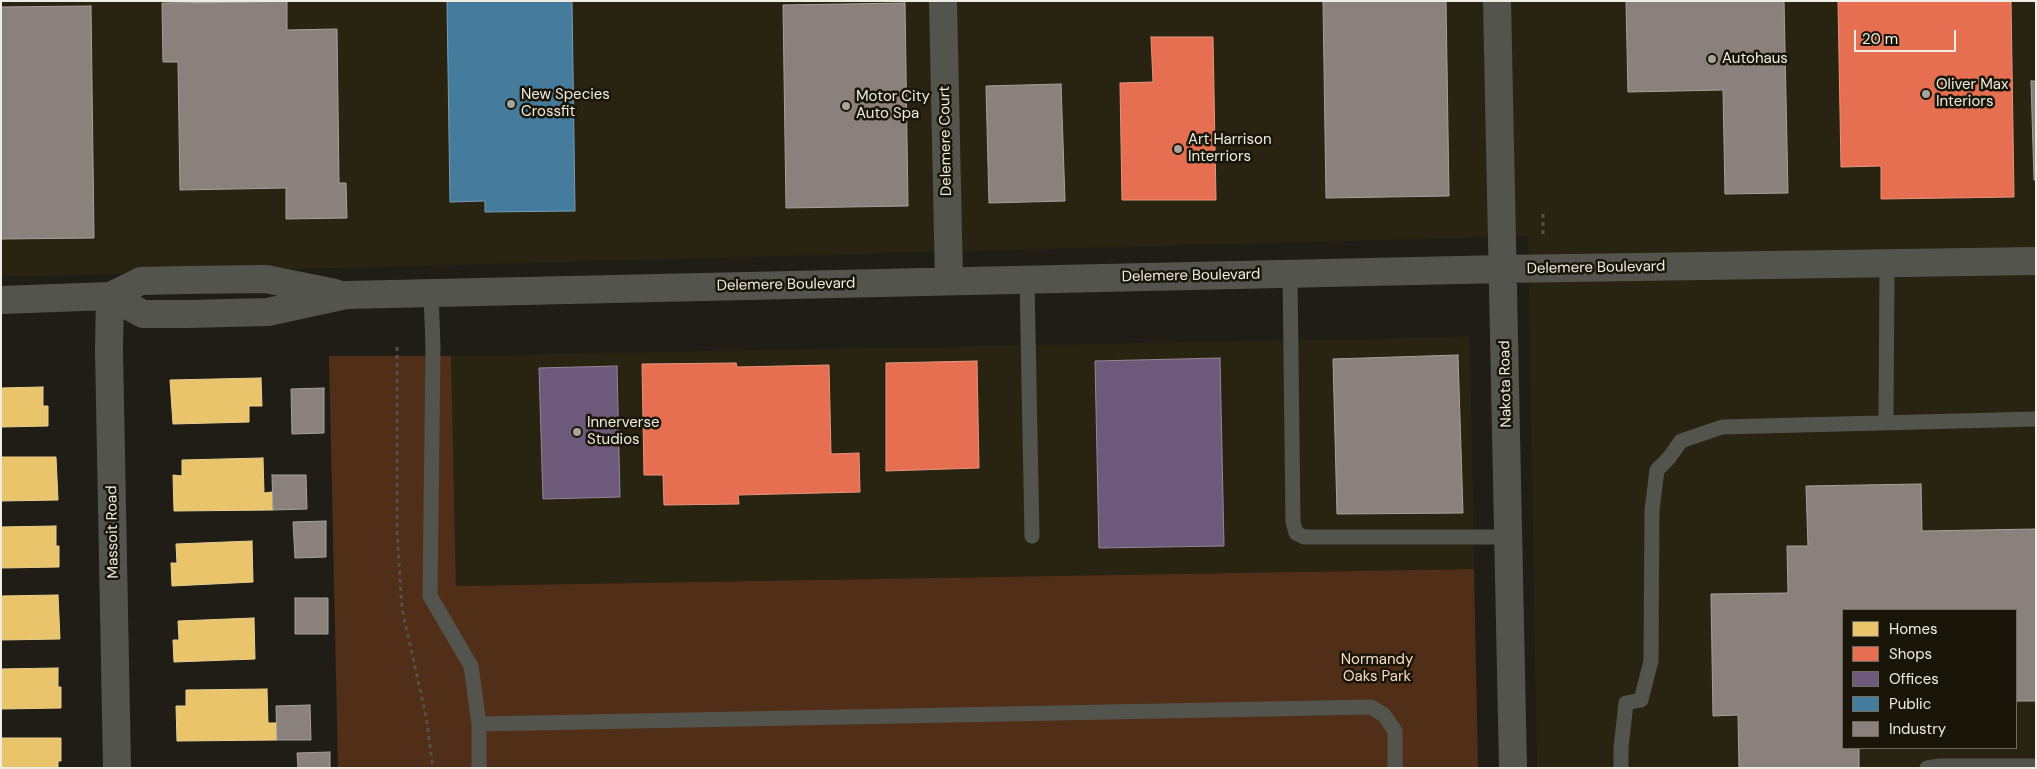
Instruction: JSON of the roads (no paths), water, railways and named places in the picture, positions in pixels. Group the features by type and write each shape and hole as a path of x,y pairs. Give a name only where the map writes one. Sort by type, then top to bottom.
{"street":[{"name":"Delemere Court","path":"943,1 949,281"},
{"name":"Nakota Road","path":"1497,1 1513,768"},
{"name":"Delemere Boulevard","path":"1,300 110,296 141,281 266,279 346,295 1503,269 2036,261"},
{"name":"Massoit Road","path":"110,296 109,350 117,768"}],"lane":[{"path":"1886,423 1887,264"},
{"path":"1290,274 1293,522 1296,533 1304,537 1509,537"},
{"path":"1027,279 1032,536"},
{"path":"431,294 430,596 471,666 479,724 479,768"},
{"path":"1621,768 1621,748 1626,703 1641,700 1651,661 1652,510 1657,470 1669,458 1681,441 1722,427 2036,420"},
{"path":"479,724 1371,707 1384,714 1395,731 1395,768"},
{"path":"1927,768 1940,766 2036,766"}],"place":[{"name":"Autohaus","path":"1712,59"},
{"name":"Oliver Max Interiors","path":"1926,94"},
{"name":"New Species Crossfit","path":"511,104"},
{"name":"Motor City Auto Spa","path":"846,106"},
{"name":"Art Harrison Interriors","path":"1178,149"},
{"name":"Innerverse Studios","path":"577,432"}],"park label":[{"name":"Normandy Oaks Park","path":"1377,668"}]}
